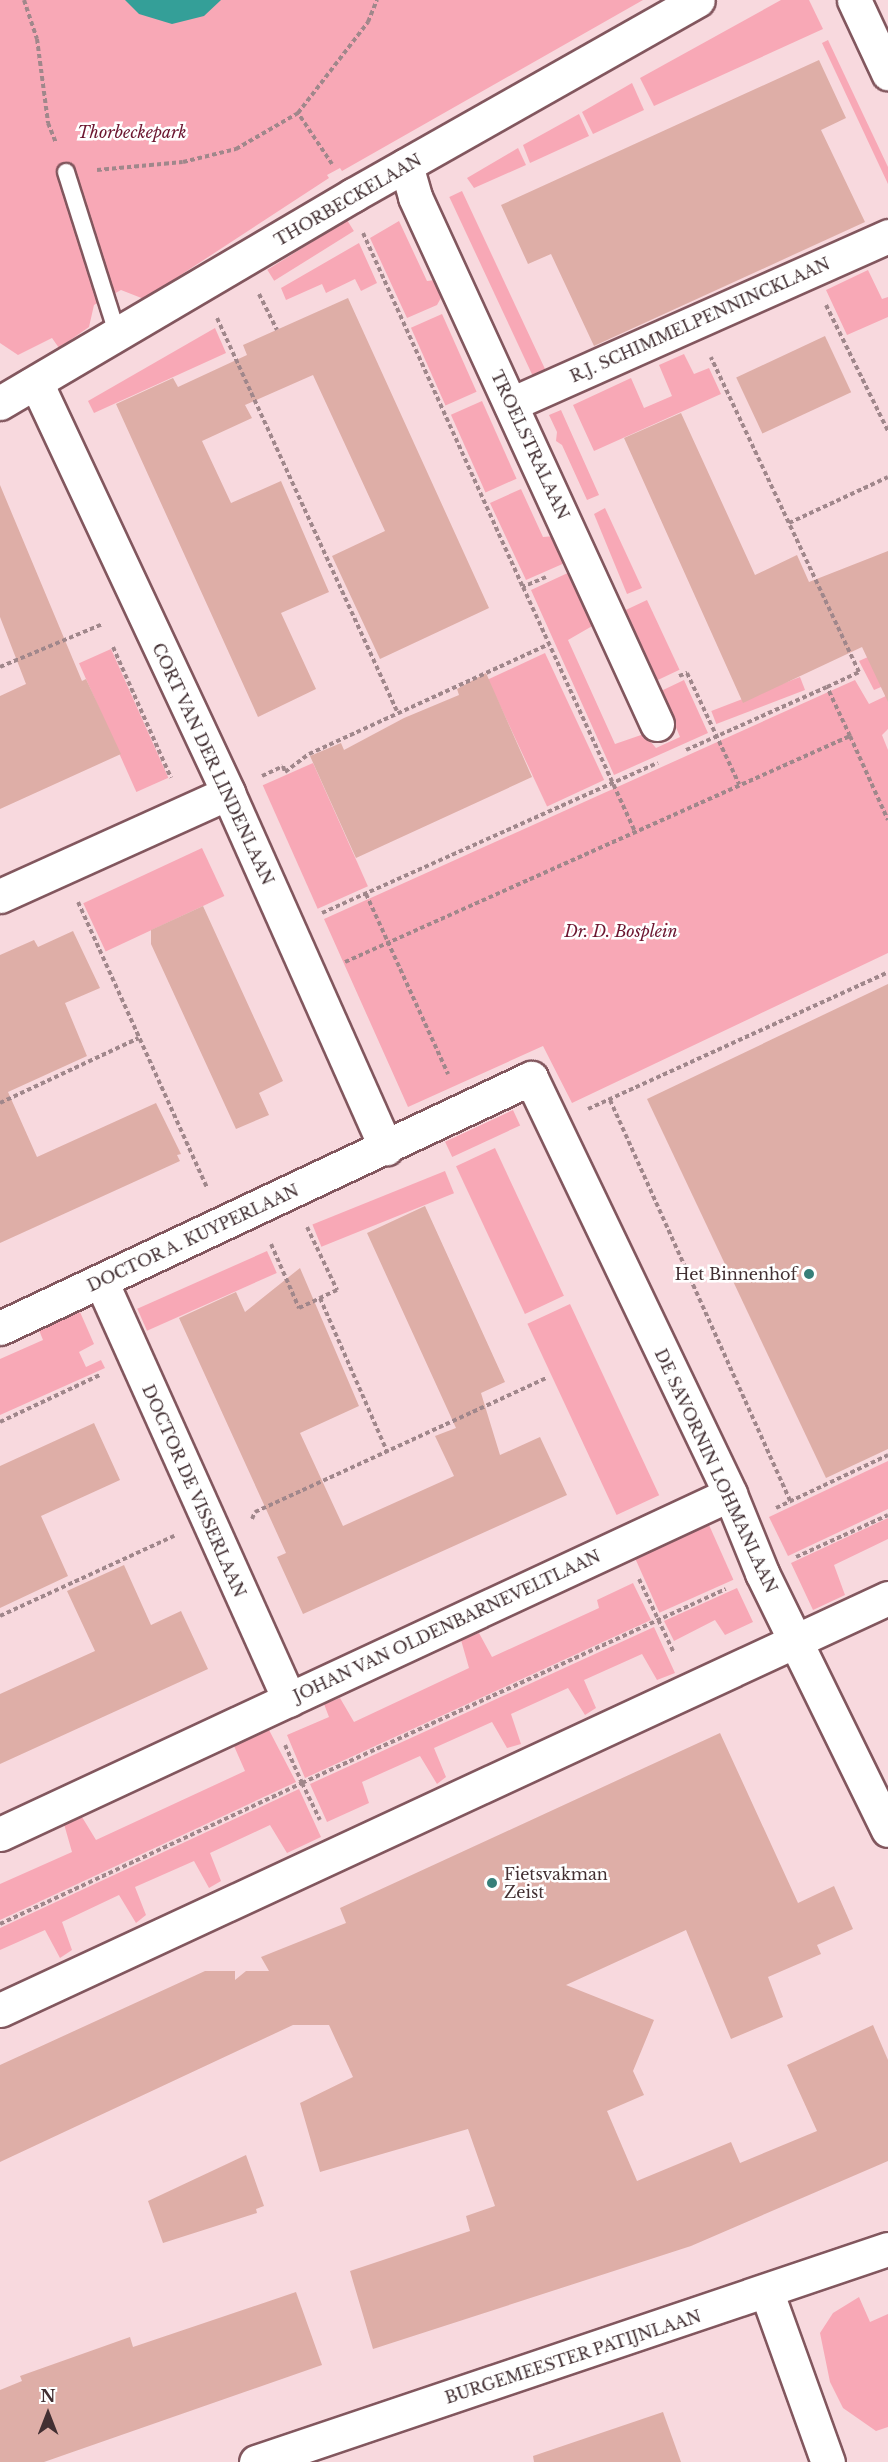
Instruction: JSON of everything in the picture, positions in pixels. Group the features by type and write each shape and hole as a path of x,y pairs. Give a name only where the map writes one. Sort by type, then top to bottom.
{"street":[{"name":"THORBECKELAAN","path":"0,404 353,195 698,0"},
{"path":"854,0 888,73"},
{"name":"TROELSTRALAAN","path":"405,165 415,197 657,724"},
{"name":"R.J. SCHIMMELPENNINCKLAAN","path":"511,404 694,321 810,273 888,236"},
{"name":"CORT VAN DER LINDENLAAN","path":"31,385 41,393 228,792 386,1148"},
{"path":"0,896 228,792"},
{"name":"DOCTOR A. KUYPERLAAN","path":"0,1328 531,1078"},
{"name":"DE SAVORNIN LOHMANLAAN","path":"531,1078 730,1494 762,1573 797,1640 888,1830"},
{"name":"DOCTOR DE VISSERLAAN","path":"101,1281 134,1360 289,1700"},
{"name":"JOHAN VAN OLDENBARNEVELTLAAN","path":"0,1834 730,1494"},
{"path":"0,2010 692,1691 888,1598"},
{"name":"BURGEMEESTER PATIJNLAAN","path":"256,2462 767,2293 888,2249"},
{"path":"767,2293 828,2462"}],"lane":[{"path":"66,172 118,336"}],"path":[{"path":"24,0 37,39 48,123 66,172 183,162 236,149 298,112 368,22 377,0"},
{"path":"298,112 353,195 365,242 635,832"},
{"path":"810,273 888,431"},
{"path":"202,285 398,713"},
{"path":"270,315 277,330"},
{"path":"675,755 859,672 694,321"},
{"path":"789,523 888,477"},
{"path":"523,587 583,560"},
{"path":"0,667 102,622 107,633"},
{"path":"112,644 186,811"},
{"path":"228,792 283,766 285,772 309,754 549,644"},
{"path":"827,687 888,820"},
{"path":"311,978 850,736"},
{"path":"288,927 665,760"},
{"path":"61,869 224,1224"},
{"path":"366,894 452,1082"},
{"path":"552,1125 888,972"},
{"path":"0,1103 139,1038"},
{"path":"610,1100 790,1501"},
{"path":"270,1243 300,1308 337,1290 307,1227"},
{"path":"320,1298 387,1451"},
{"path":"0,1422 134,1360"},
{"path":"0,1616 213,1533 246,1533 255,1512 546,1378"},
{"path":"730,1494 756,1518 888,1455"},
{"path":"0,1924 888,1515"},
{"path":"618,1545 633,1564 692,1691"},
{"path":"289,1700 298,1723 280,1732 302,1783"}],"green space":[{"name":"Thorbeckepark","path":"0,0 643,0 342,171 340,168 327,175 329,178 144,299 121,290 94,305 89,327 59,348 52,338 18,355 0,343"},
{"path":"781,0 809,0 823,29 654,106 640,78"},
{"path":"828,40 888,167 888,184 822,43"},
{"path":"632,83 644,110 593,134 582,112"},
{"path":"579,114 589,136 530,163 523,145"},
{"path":"518,148 526,165 474,188 467,178"},
{"path":"462,191 545,370 533,375 449,197"},
{"path":"347,220 354,231 274,281 267,270"},
{"path":"399,221 427,281 435,280 442,296 437,305 407,318 370,238"},
{"path":"359,243 377,283 361,291 355,279 326,293 322,284 286,300 281,288"},
{"path":"868,270 882,299 888,297 888,317 847,335 826,290"},
{"path":"442,314 477,392 446,405 411,328"},
{"path":"215,328 226,353 94,413 88,401"},
{"path":"684,354 694,374 709,368 721,394 594,451 573,405 631,378 644,408 672,396 659,365"},
{"path":"482,401 517,479 486,492 451,415"},
{"path":"561,410 599,495 587,500 562,445 556,441 557,432 549,415"},
{"path":"521,489 543,537 555,536 567,562 526,580 490,503"},
{"path":"605,508 642,588 627,594 594,514"},
{"path":"572,571 594,625 568,640 615,744 644,734 656,748 680,737 661,691 684,680 708,733 614,775 531,590"},
{"path":"647,600 680,670 658,680 625,610"},
{"path":"888,648 888,684 874,690 859,661"},
{"path":"111,649 168,778 136,792 79,663"},
{"path":"545,653 604,780 547,807 488,680"},
{"path":"800,677 805,690 716,724 711,711"},
{"name":"Dr. D. Bosplein","path":"855,680 869,704 888,695 888,729 882,735 888,750 888,953 572,1103 543,1046 408,1107 324,919"},
{"path":"313,763 368,886 318,909 263,785"},
{"path":"202,848 224,896 106,951 83,903"},
{"path":"513,1110 520,1125 452,1157 445,1142"},
{"path":"495,1148 564,1296 525,1314 456,1166"},
{"path":"445,1171 454,1193 321,1247 312,1225"},
{"path":"267,1251 277,1273 147,1331 137,1309"},
{"path":"570,1304 659,1495 617,1515 527,1324"},
{"path":"80,1312 94,1344 79,1352 86,1367 101,1360 105,1368 0,1415 0,1359 43,1340 39,1330"},
{"path":"888,1461 888,1509 788,1556 769,1517"},
{"path":"888,1518 888,1539 834,1565 845,1595 813,1610 791,1563"},
{"path":"709,1525 733,1580 659,1613 635,1558"},
{"path":"633,1583 651,1620 305,1778 287,1735 329,1717 324,1704 340,1698 354,1722 469,1668 461,1640 479,1633 492,1657 599,1608 597,1600"},
{"path":"737,1588 753,1622 725,1635 715,1620 674,1641 664,1621"},
{"path":"654,1627 675,1673 657,1680 642,1654 584,1680 596,1708 585,1715 568,1688 511,1714 521,1744 507,1748 492,1722 434,1748 446,1777 437,1784 420,1756 362,1782 369,1803 327,1822 310,1784"},
{"path":"269,1730 296,1782 0,1920 0,1884 72,1852 64,1824 82,1817 96,1840 245,1771 234,1746"},
{"path":"299,1789 321,1837 287,1853 270,1825 210,1853 221,1881 209,1888 194,1861 135,1887 146,1915 136,1923 119,1895 62,1922 72,1950 60,1958 45,1930 0,1950 0,1928"},
{"path":"859,2297 870,2322 888,2314 888,2427 876,2431 843,2408 830,2382 820,2333 833,2313"}],"water":[{"path":"125,0 221,0 204,16 172,24 139,14"}],"building":[{"path":"819,60 846,118 821,130 865,222 594,346 551,254 528,264 501,205"},
{"path":"348,298 489,608 380,659 332,556 385,531 313,375 245,405 252,418 202,441 231,503 281,481 329,592 281,613 316,689 258,717 116,404 173,378 178,387 247,355 243,345"},
{"path":"825,336 851,392 762,434 736,377"},
{"path":"681,413 755,575 797,555 809,582 888,551 888,702 862,647 743,703 624,438"},
{"path":"0,485 82,681 86,679 121,754 0,809 0,696 26,684 0,617"},
{"path":"486,673 532,777 356,858 310,756 341,743 344,750 404,718 459,695 457,689"},
{"path":"203,906 283,1081 259,1093 269,1115 236,1129 151,944 151,930"},
{"path":"73,931 100,988 65,1003 87,1056 8,1092 37,1157 156,1103 181,1154 177,1155 180,1161 0,1243 0,955 34,940 38,947"},
{"name":"Het Binnenhof","path":"888,984 888,1449 826,1478 647,1099"},
{"path":"425,1206 505,1382 481,1393 500,1455 540,1437 567,1495 303,1614 277,1557 286,1553 179,1318 236,1292 245,1312 300,1268 359,1406 300,1433 343,1526 454,1476 435,1436 456,1428 367,1233"},
{"path":"94,1423 120,1480 41,1516 68,1576 0,1608 0,1466"},
{"path":"124,1565 151,1625 181,1611 208,1669 0,1764 0,1694 95,1651 67,1591"},
{"path":"720,1733 798,1903 834,1886 853,1929 817,1945 821,1954 768,1977 783,2017 731,2039 686,1930 566,1985 654,2020 633,2071 644,2095 607,2111 637,2181 731,2142 740,2163 817,2131 787,2065 873,2025 888,2060 888,2161 691,2246 373,2349 350,2271 470,2231 466,2216 495,2206 468,2129 320,2172 300,2103 353,2077 329,2025 293,2025 0,2162 0,2065 205,1971 235,1971 235,1980 246,1971 269,1971 261,1957 346,1923 340,1908"},
{"path":"246,2155 264,2206 256,2209 257,2213 163,2243 148,2201"},
{"path":"296,2292 322,2365 44,2462 0,2462 0,2390 22,2381 20,2376 130,2337 133,2347"},
{"path":"663,2412 681,2462 534,2462 533,2456"}],"place":[{"name":"Het Binnenhof","path":"809,1274"},
{"name":"Fietsvakman Zeist","path":"492,1883"}]}
